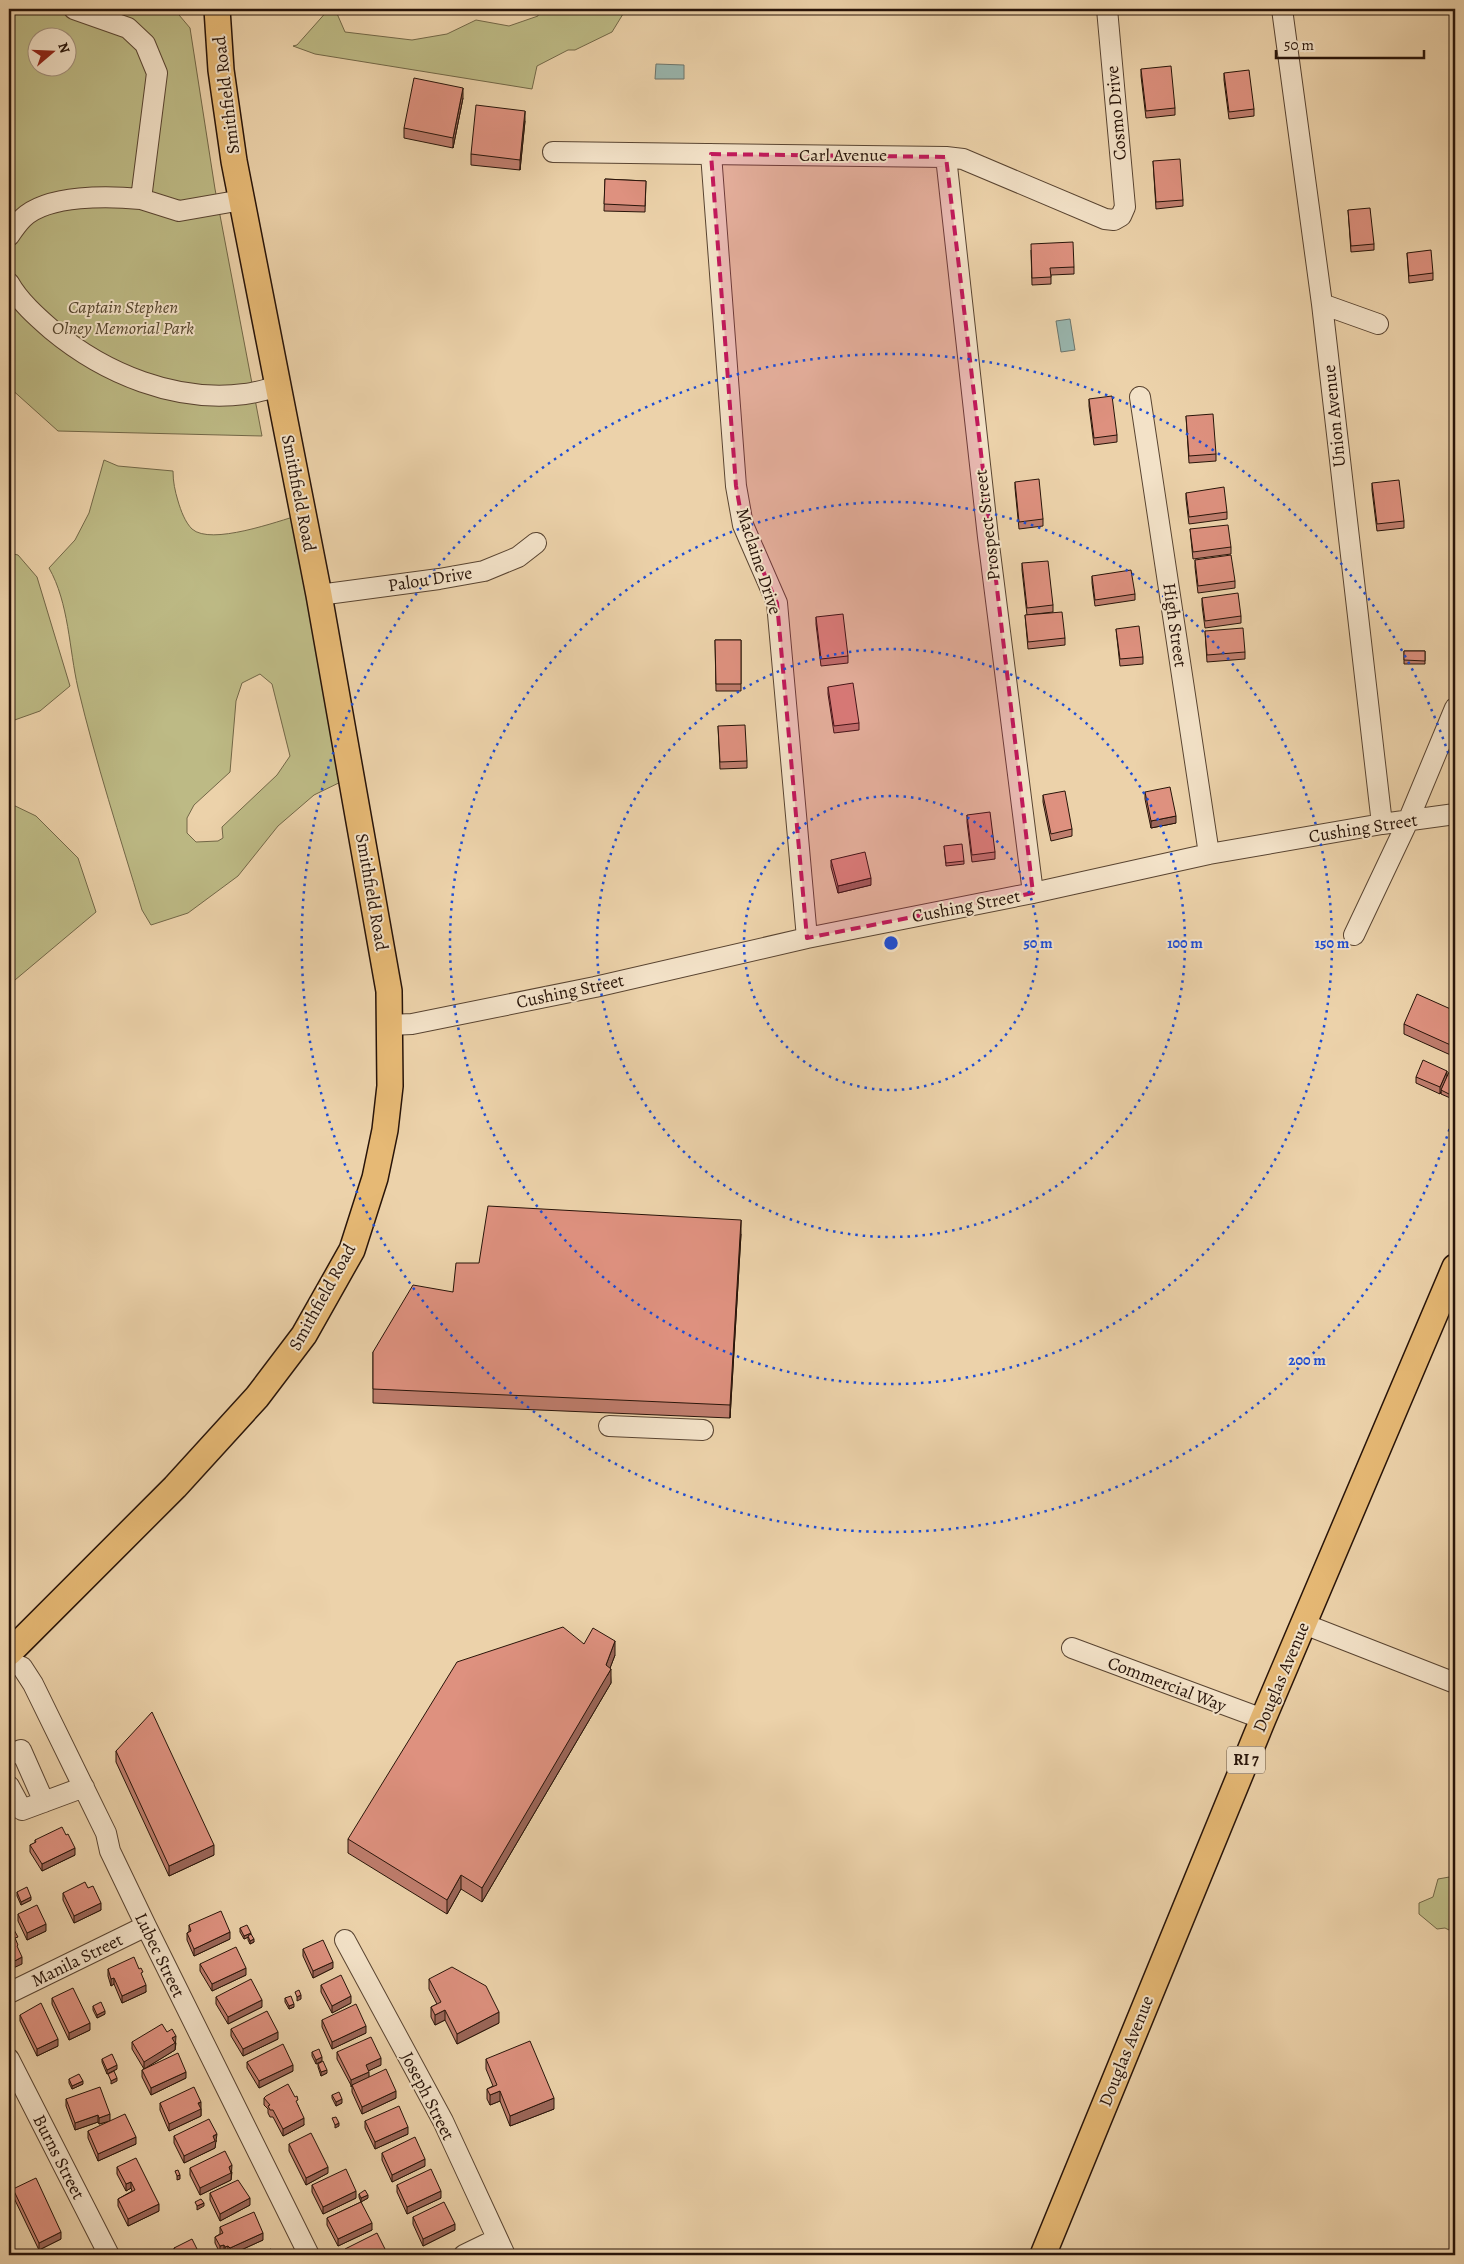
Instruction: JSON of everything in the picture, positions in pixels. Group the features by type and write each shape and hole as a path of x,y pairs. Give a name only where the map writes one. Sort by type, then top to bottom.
{"main road":[{"name":"Smithfield Road","path":"9,1653 175,1487 257,1397 304,1335 352,1250 375,1178 381,1151 390,1086 389,991 377,914 319,595 229,134 218,40 217,9"},
{"name":"Douglas Avenue","path":"1043,2255 1263,1720 1455,1267"}],"street":[{"path":"74,9 128,28 145,44 157,73 141,200"},
{"name":"Cosmo Drive","path":"1107,9 1125,207 1121,216"},
{"name":"Union Avenue","path":"1282,9 1322,304 1382,824"},
{"name":"Carl Avenue","path":"553,152 946,157 963,160 1105,220 1114,220 1121,216"},
{"name":"Maclaine Drive","path":"711,154 736,486 743,525 778,611 807,938"},
{"name":"Prospect Street","path":"946,157 988,537 1033,892"},
{"path":"9,236 24,216 52,203 83,198 116,197 141,200 179,211 242,200"},
{"path":"9,283 34,315 62,338 90,357 151,385 180,392 208,395 245,394 279,386"},
{"path":"1322,304 1378,324"},
{"name":"High Street","path":"1140,397 1209,854"},
{"name":"Palou Drive","path":"319,595 484,571 518,557 536,543"},
{"path":"1354,935 1408,821 1455,708"},
{"name":"Cushing Street","path":"390,1025 412,1024 595,987 807,938 1209,854 1382,824 1455,814"},
{"path":"609,1426 703,1430"},
{"path":"1304,1624 1455,1683"},
{"name":"Commercial Way","path":"1072,1648 1263,1720"},
{"name":"Lubec Street","path":"9,1662 22,1667 33,1684 106,1833 110,1850 146,1926 309,2255"},
{"path":"9,1755 21,1750 44,1802"},
{"path":"9,1786 22,1810 84,1786"},
{"name":"Manila Street","path":"9,1993 146,1926"},
{"name":"Joseph Street","path":"345,1940 442,2121 501,2247"},
{"name":"Burns Street","path":"9,2059 109,2255"},
{"path":"464,2255 501,2247"}],"highlighted area":[{"path":"711,154 946,157 1033,893 807,938 777,603 743,525 736,486"}],"green space":[{"name":"Captain Stephen Olney Memorial Park","path":"9,9 174,9 190,28 215,189 262,436 58,431 9,387"},
{"path":"329,9 335,9 345,32 412,40 447,34 476,20 509,26 538,16 538,9 618,9 623,14 612,32 575,50 568,50 537,66 532,89 315,54 293,46 297,45"},
{"path":"104,460 118,466 173,471 179,505 187,523 192,529 201,534 229,534 245,531 300,515 355,775 314,795 278,826 238,876 188,913 151,925 142,910 100,772 78,688 65,611 56,582 49,568 75,540 89,513","holes":["260,674 272,684 290,756 277,775 222,827 223,838 218,841 196,842 187,833 187,818 194,805 230,772 236,701 242,683"]},
{"path":"9,553 18,555 37,577 70,686 40,711 9,722"},
{"path":"9,803 36,816 78,858 96,912 9,985"},
{"path":"1455,1876 1455,1933 1445,1928 1437,1929 1419,1914 1419,1903 1433,1897 1438,1879"}],"water":[{"path":"656,64 684,65 684,79 655,79"},
{"path":"1070,319 1075,350 1061,352 1056,321"}],"building":[{"path":"1171,66 1175,108 1146,111 1141,69"},
{"path":"1249,70 1254,109 1229,112 1224,73"},
{"path":"414,78 463,88 453,138 404,128"},
{"path":"476,105 525,111 520,160 471,154"},
{"path":"1180,159 1183,200 1156,202 1153,161"},
{"path":"605,179 646,181 645,206 604,204"},
{"path":"1370,208 1374,244 1351,246 1348,210"},
{"path":"1073,242 1074,267 1050,268 1051,277 1032,278 1031,244"},
{"path":"1431,250 1433,273 1409,276 1407,253"},
{"path":"1112,396 1117,435 1094,438 1089,399"},
{"path":"1213,414 1216,454 1189,456 1186,416"},
{"path":"1039,479 1043,519 1019,522 1015,482"},
{"path":"1399,480 1404,521 1377,524 1372,483"},
{"path":"1224,487 1227,512 1189,517 1186,493"},
{"path":"1228,525 1231,547 1193,552 1190,529"},
{"path":"1231,555 1235,581 1198,586 1195,560"},
{"path":"1048,561 1053,605 1027,608 1022,563"},
{"path":"1131,570 1135,594 1095,600 1092,576"},
{"path":"1238,593 1241,616 1205,621 1202,598"},
{"path":"1062,612 1065,638 1028,642 1025,615"},
{"path":"843,614 848,656 821,659 816,617"},
{"path":"1139,626 1143,657 1120,659 1116,629"},
{"path":"1243,628 1245,652 1207,655 1205,631"},
{"path":"715,640 741,640 741,684 716,684"},
{"path":"1404,651 1425,651 1425,661 1404,660"},
{"path":"853,683 859,723 834,726 828,687"},
{"path":"745,725 747,761 720,762 718,726"},
{"path":"1170,787 1176,816 1151,821 1145,792"},
{"path":"1065,791 1072,829 1051,834 1043,795"},
{"path":"990,812 995,852 972,855 967,815"},
{"path":"962,844 964,861 946,863 944,846"},
{"path":"865,852 871,878 838,886 831,860"},
{"path":"1417,994 1455,1011 1455,1047 1404,1024"},
{"path":"1423,1060 1447,1071 1440,1087 1416,1077"},
{"path":"1449,1072 1455,1075 1455,1097 1441,1090"},
{"path":"488,1206 741,1220 730,1405 373,1389 373,1352 413,1285 453,1292 456,1263 479,1263"},
{"path":"563,1627 584,1644 593,1628 615,1641 606,1665 611,1669 482,1888 461,1875 447,1900 348,1839 457,1662"},
{"path":"152,1712 214,1845 169,1866 116,1751"},
{"path":"62,1827 75,1848 42,1864 30,1845 36,1842 35,1840"},
{"path":"85,1882 88,1888 93,1886 101,1903 74,1916 63,1893"},
{"path":"27,1887 31,1897 21,1902 17,1892"},
{"path":"37,1905 46,1924 27,1933 18,1914"},
{"path":"221,1911 230,1932 194,1949 187,1933 191,1931 189,1925"},
{"path":"247,1925 251,1933 244,1936 240,1928"},
{"path":"13,1928 18,1937 15,1938 22,1957 9,1964 9,1930"},
{"path":"251,1934 254,1939 250,1941 248,1936"},
{"path":"323,1940 333,1962 313,1971 303,1949"},
{"path":"236,1947 246,1968 212,1984 200,1964"},
{"path":"134,1957 139,1969 141,1968 143,1972 141,1973 146,1985 122,1996 114,1978 111,1979 108,1969"},
{"path":"452,1967 486,1986 499,2012 457,2034 445,2010 435,2015 431,2007 441,2002 429,1979"},
{"path":"341,1975 351,1996 332,2006 321,1985"},
{"path":"251,1979 262,2000 228,2017 216,1997"},
{"path":"73,1988 90,2023 69,2033 52,1998"},
{"path":"299,1990 301,1995 297,1997 295,1992"},
{"path":"291,1996 294,2004 289,2006 285,1998"},
{"path":"101,2002 105,2011 97,2015 93,2006"},
{"path":"41,2003 58,2039 37,2049 20,2015"},
{"path":"356,2004 366,2026 332,2042 322,2020"},
{"path":"267,2011 278,2032 243,2049 231,2029"},
{"path":"162,2024 167,2032 172,2029 176,2036 172,2038 175,2043 144,2062 132,2042"},
{"path":"371,2037 381,2058 366,2065 369,2072 351,2080 337,2052"},
{"path":"530,2041 554,2098 510,2116 500,2091 490,2095 487,2089 497,2085 486,2059"},
{"path":"283,2044 293,2065 259,2081 247,2062"},
{"path":"319,2049 322,2057 316,2060 312,2052"},
{"path":"178,2053 186,2072 151,2088 142,2070"},
{"path":"112,2054 117,2065 107,2070 102,2059"},
{"path":"323,2061 327,2070 321,2072 318,2064"},
{"path":"386,2069 396,2091 362,2107 352,2085"},
{"path":"114,2071 117,2078 111,2081 108,2074"},
{"path":"79,2074 83,2081 72,2086 69,2079"},
{"path":"288,2084 295,2097 297,2096 298,2100 296,2101 304,2118 283,2129 264,2098"},
{"path":"100,2087 110,2114 99,2118 98,2115 75,2123 66,2099"},
{"path":"194,2087 201,2102 198,2103 201,2109 169,2124 160,2103"},
{"path":"339,2092 342,2099 336,2102 332,2095"},
{"path":"399,2106 408,2127 375,2142 365,2121"},
{"path":"125,2114 136,2137 98,2154 88,2131"},
{"path":"336,2117 339,2123 335,2125 332,2118"},
{"path":"209,2119 217,2134 213,2136 215,2141 184,2156 174,2136"},
{"path":"311,2133 328,2167 306,2178 289,2144"},
{"path":"415,2137 425,2159 392,2175 382,2153"},
{"path":"225,2151 232,2165 229,2167 231,2173 200,2188 190,2168"},
{"path":"136,2158 159,2204 128,2219 118,2199 135,2190 131,2182 126,2184 117,2167"},
{"path":"346,2169 356,2191 323,2207 312,2185"},
{"path":"431,2169 441,2191 407,2207 397,2185"},
{"path":"178,2170 180,2175 177,2176 175,2171"},
{"path":"36,2178 61,2232 39,2243 13,2189"},
{"path":"238,2180 250,2198 220,2214 210,2193"},
{"path":"365,2190 368,2195 361,2198 359,2194"},
{"path":"201,2199 204,2203 197,2206 195,2202"},
{"path":"361,2202 372,2223 338,2239 327,2218"},
{"path":"444,2202 455,2224 423,2239 413,2217"},
{"path":"254,2212 263,2233 230,2248 224,2245 220,2246 215,2237 223,2233 220,2227"},
{"path":"377,2233 388,2255 348,2255 345,2249"},
{"path":"192,2239 200,2255 178,2255 174,2248"},
{"path":"271,2249 273,2253 277,2251 279,2255 257,2255"}]}
